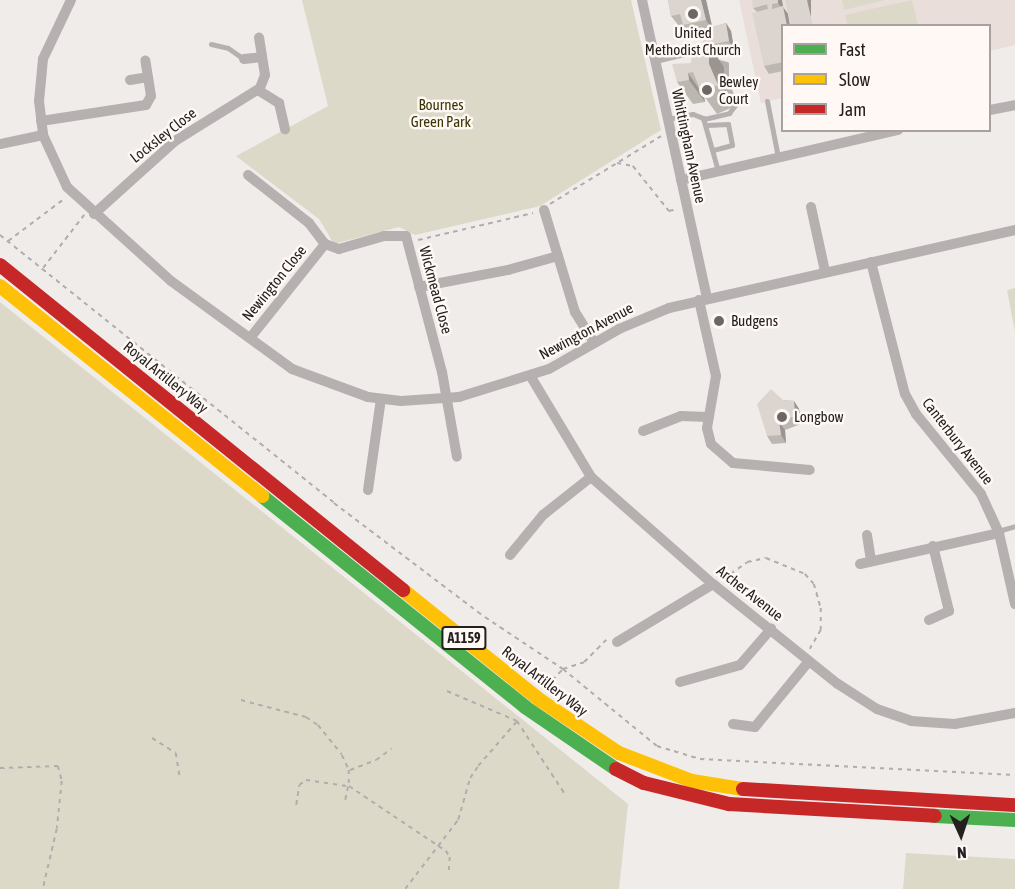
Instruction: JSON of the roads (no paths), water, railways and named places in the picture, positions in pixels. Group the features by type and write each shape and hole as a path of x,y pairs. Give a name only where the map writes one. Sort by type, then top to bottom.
{"main road":[{"name":"Royal Artillery Way","path":"0,265 540,700 619,753 692,781 754,792 1015,805"},
{"name":"A1159","path":"0,286 516,700 603,762 644,783 729,804 1015,820"}],"street":[{"name":"Newington Avenue","path":"71,0 43,59 41,121 52,161 72,193 171,281 301,374 381,399 448,399 531,376 645,317 703,299 1015,230"},
{"name":"Whittingham Avenue","path":"642,0 687,206 703,299 716,385 708,417"},
{"path":"259,37 264,78 258,90 279,103 285,129"},
{"path":"244,59 262,57"},
{"path":"41,121 146,105 151,96 146,60"},
{"path":"130,80 148,77"},
{"name":"Locksley Close","path":"92,212 175,141 258,90"},
{"path":"991,110 1015,105"},
{"path":"681,180 889,132"},
{"path":"0,144 43,135"},
{"name":"Newington Close","path":"248,175 309,223 325,243 250,338"},
{"path":"810,207 825,271"},
{"path":"544,210 576,312 594,343"},
{"name":"Wickmead Close","path":"325,243 339,249 399,234 407,242 448,399 457,457"},
{"path":"419,287 508,270 558,256"},
{"name":"Canterbury Avenue","path":"871,262 905,394 932,434 971,476 999,532 1015,604"},
{"name":"Archer Avenue","path":"531,376 591,477 715,585 806,659 876,709 911,721 955,724 1015,712"},
{"path":"368,490 381,399"},
{"path":"643,431 681,416 708,417 711,444 728,460 744,466 810,470"},
{"path":"510,555 549,509 591,477"},
{"path":"860,564 999,532"},
{"path":"867,535 871,560"},
{"path":"929,620 949,611 933,546"},
{"path":"617,642 715,585"},
{"path":"680,682 740,665 771,629"},
{"path":"733,724 755,727 806,659"}],"lane":[{"path":"211,44 228,48 244,59"},
{"path":"655,61 698,51 712,60 725,62 726,84 736,104 734,109 704,119"},
{"path":"767,101 778,157"},
{"path":"667,119 693,114 704,119 718,171"},
{"path":"707,125 728,124 732,145 713,150"},
{"path":"999,532 1015,526"}],"place":[{"name":"United Methodist Church","path":"693,14"},
{"name":"Bewley Court","path":"707,90"},
{"name":"Budgens","path":"719,321"},
{"name":"Longbow","path":"782,417"}],"park label":[{"name":"Bournes Green Park","path":"441,112"}]}
